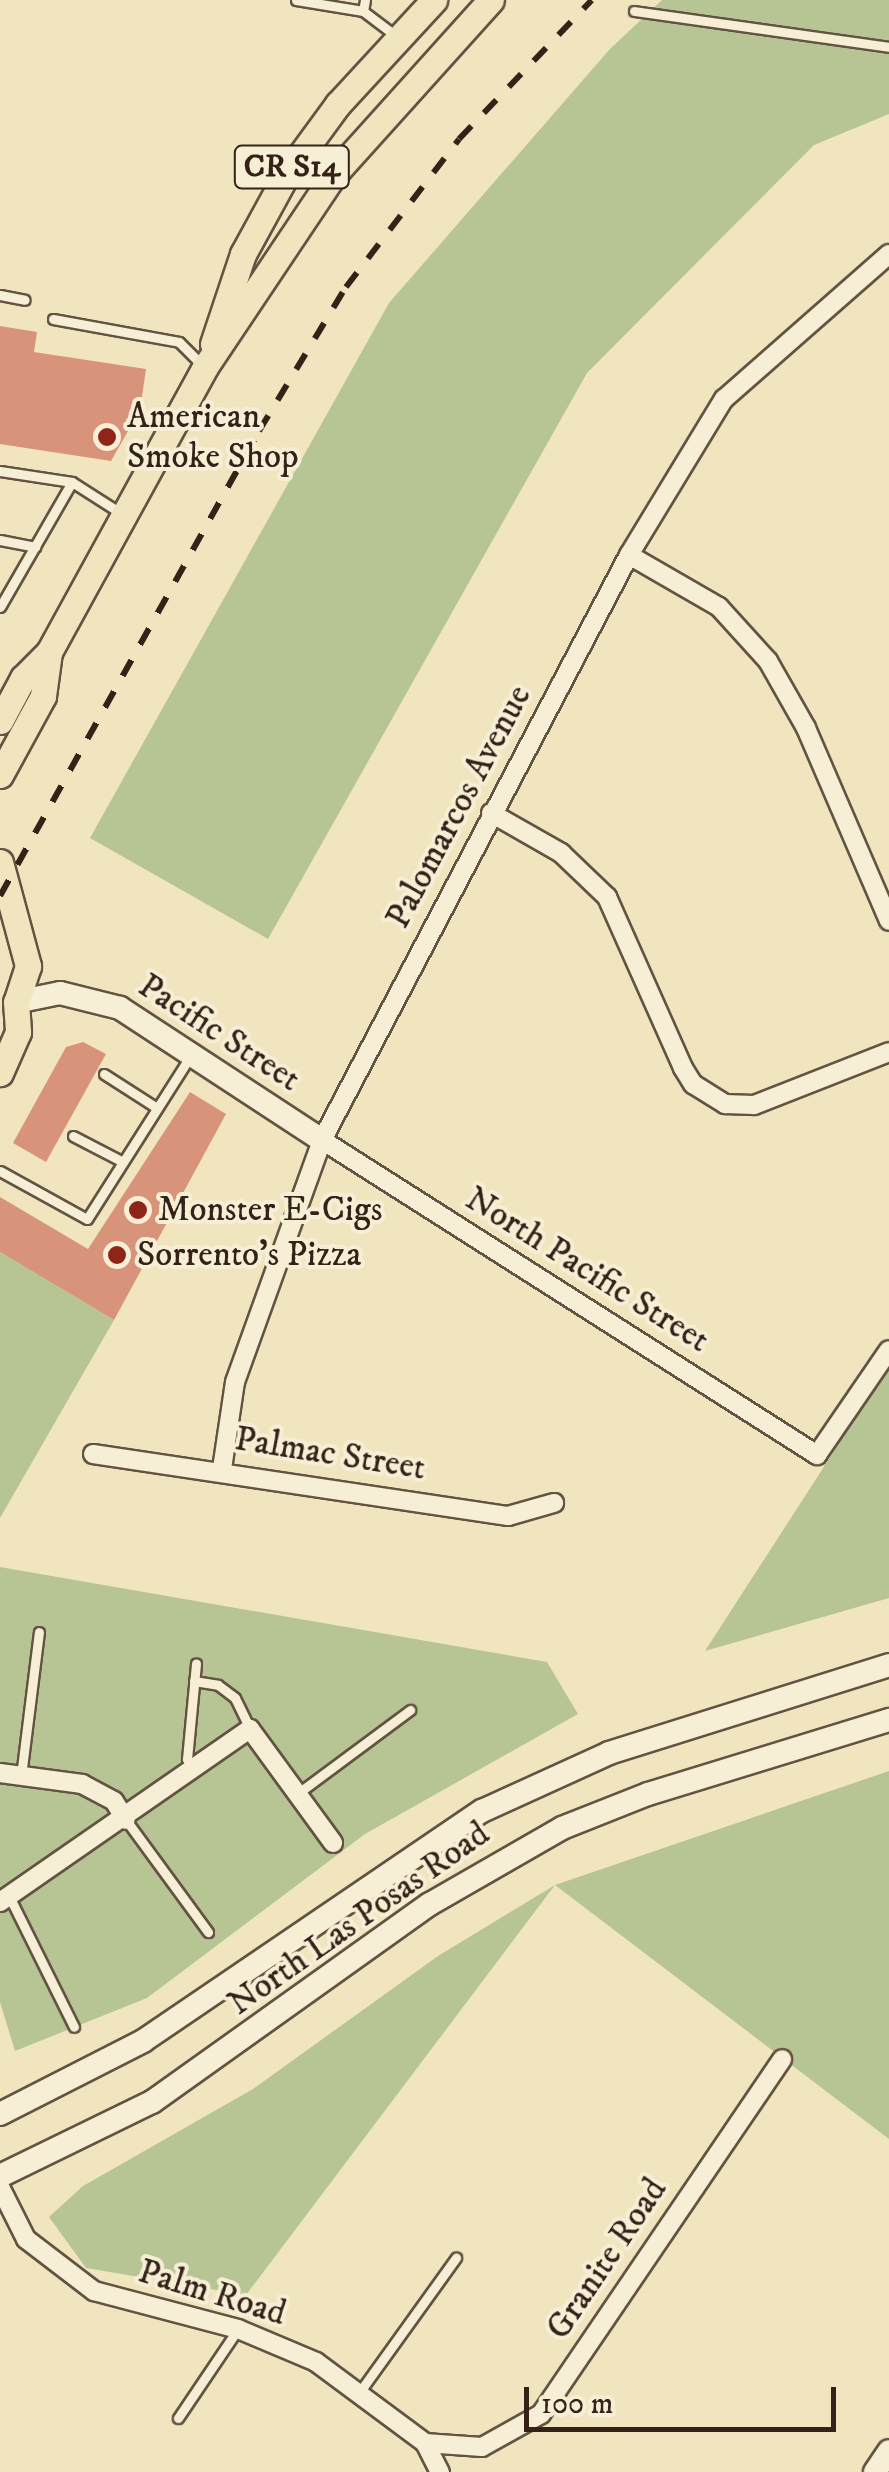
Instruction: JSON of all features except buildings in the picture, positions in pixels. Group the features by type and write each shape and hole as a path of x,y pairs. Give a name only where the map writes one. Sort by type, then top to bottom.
{"main road":[{"name":"CR S14","path":"205,368 261,214 338,104 434,0"},
{"name":"CR S14","path":"2,714 23,678 49,652 205,368 335,172 490,0"},
{"name":"CR S14","path":"0,775 43,696 49,652"},
{"path":"0,862 28,966 8,993 18,1032 0,1073"},
{"name":"Pacific Street","path":"8,993 84,994 120,1008 322,1140"},
{"name":"North Las Posas Road","path":"0,2114 143,2041 425,1845 498,1803 609,1753 889,1665"},
{"name":"North Las Posas Road","path":"0,2176 152,2102 455,1887 562,1828 680,1784 889,1720"},
{"path":"874,2472 889,2451"}],"street":[{"name":"Palomarcos Avenue","path":"222,1469 236,1382 322,1140 490,813 629,555 724,399 889,254"},
{"path":"629,555 719,607 768,661 806,728 889,921"},
{"path":"490,813 561,853 607,897 682,1068 693,1084 726,1104 754,1105 889,1052"},
{"name":"North Pacific Street","path":"322,1140 817,1455 889,1350"},
{"name":"Palmac Street","path":"93,1454 222,1469 508,1516 554,1503"},
{"path":"5,1899 126,1820 250,1730 333,1844"},
{"path":"0,1773 82,1784 114,1801 126,1820"},
{"name":"Granite Road","path":"425,2443 482,2448 541,2414 782,2060"},
{"name":"Palm Road","path":"0,2187 26,2239 94,2291 238,2329 361,2390 425,2443"},
{"path":"425,2443 440,2472"}],"lane":[{"path":"296,0 364,5 398,38"},
{"path":"634,11 889,47"},
{"path":"0,296 24,300"},
{"path":"52,319 179,342 205,368"},
{"path":"0,471 72,482 124,515"},
{"path":"0,607 72,482"},
{"path":"0,540 35,547"},
{"path":"0,1171 87,1219 191,1055"},
{"path":"104,1074 158,1108"},
{"path":"73,1136 123,1162"},
{"path":"21,1776 39,1632"},
{"path":"194,1770 186,1759 196,1663"},
{"path":"194,1681 218,1685 234,1698 250,1730"},
{"path":"297,1794 410,1710"},
{"path":"126,1820 208,1932"},
{"path":"5,1899 74,2027"},
{"path":"361,2390 456,2258"},
{"path":"178,2418 238,2329"}],"green space":[{"path":"662,0 889,0 889,114 814,145 587,373 268,939 90,838 389,303 609,50"},
{"path":"0,1252 114,1320 0,1518"},
{"path":"889,1366 889,1598 705,1651"},
{"path":"0,1567 547,1662 578,1714 365,1834 147,1998 15,2051 0,2002"},
{"path":"889,1771 889,2139 555,1885"},
{"path":"555,1885 246,2295 86,2268 49,2217 83,2186 253,2089 438,1956"}],"railway":[{"path":"0,896 259,431 346,287 459,139 592,0"}],"place":[{"name":"American Smoke Shop","path":"107,437"},
{"name":"Monster E-Cigs","path":"138,1210"},
{"name":"Sorrento's Pizza","path":"117,1255"}]}
